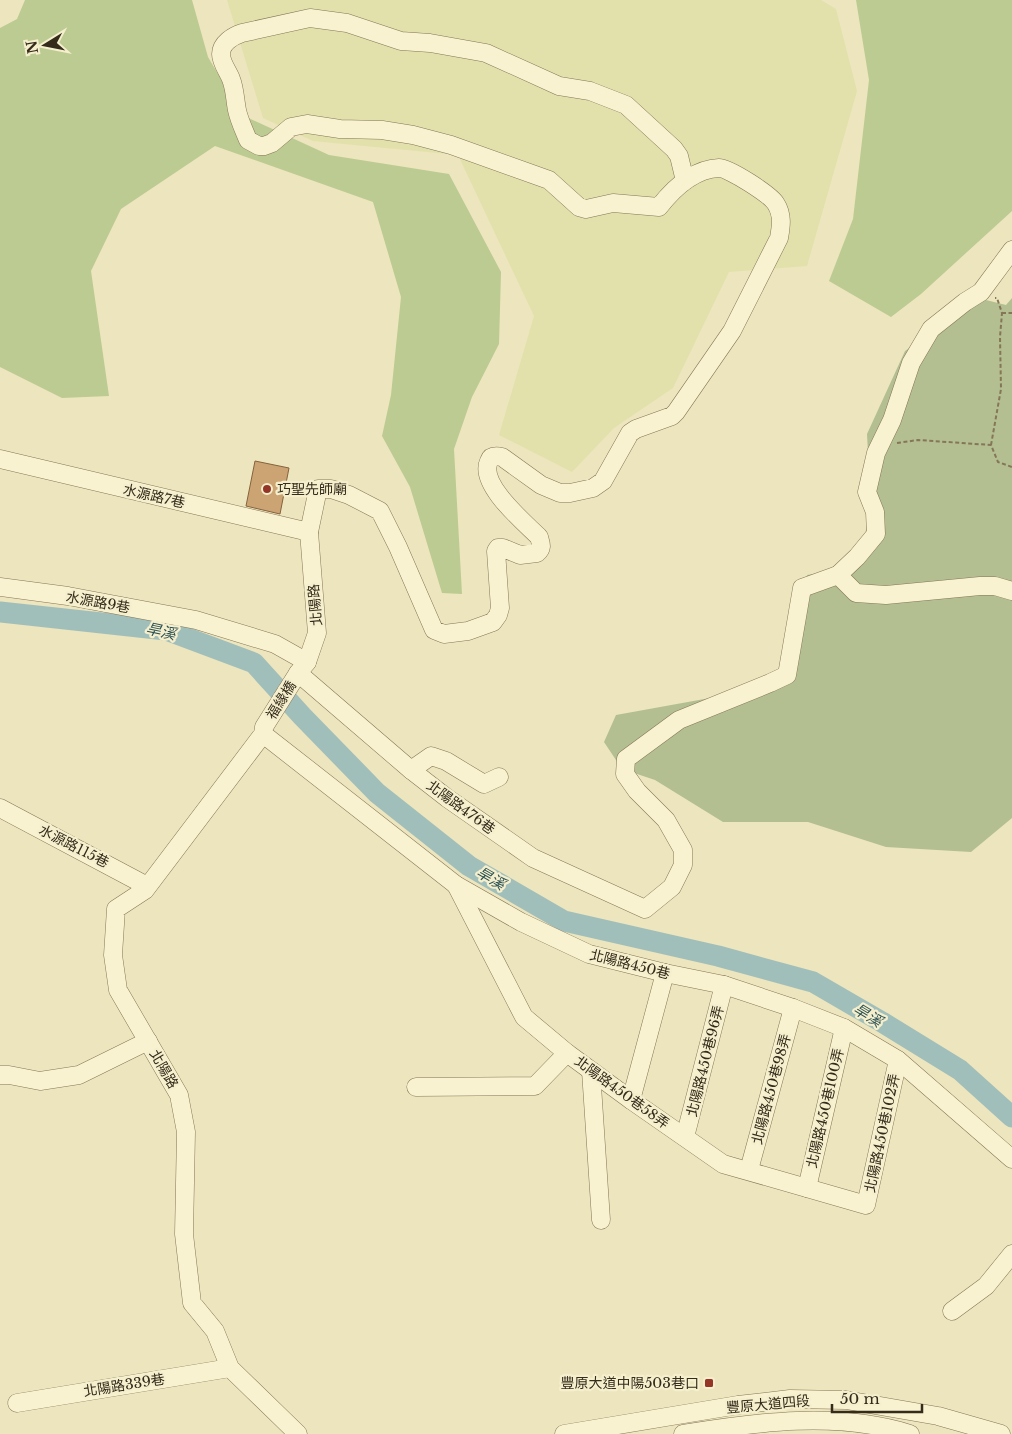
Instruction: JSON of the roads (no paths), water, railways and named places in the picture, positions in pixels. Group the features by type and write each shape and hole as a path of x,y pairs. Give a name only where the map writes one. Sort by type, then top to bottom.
{"street":[{"path":"310,18 347,23 401,41 430,42 486,53 559,86 590,91 626,105 674,149 679,156 685,181 659,207 613,203 586,209 578,207 549,180 451,145 413,135 382,130 340,129 307,124 291,127 272,143 259,146 248,140 238,113 232,80 223,62 222,50 226,43 234,36 242,33 310,18"},
{"name":"北陽路","path":"302,667 317,632 309,532 318,489 331,489 349,495 380,511 398,547 434,630 444,634 460,632 493,622 498,615 500,608 496,551 498,548 503,548 520,555 537,554 541,550 542,545 538,537 493,490 487,467 491,457 502,457 541,485 560,493 570,493 592,488 603,482 630,433 672,416 676,412 732,331 779,238 781,219 776,204 772,200 732,172 720,168 714,169 685,181"},
{"path":"1012,250 981,292 931,329 911,363 892,420 876,453 866,492 875,512 876,534 857,557 838,575 856,593 886,595 980,586 995,586 1012,590"},
{"name":"水源路7巷","path":"0,459 309,532"},
{"name":"北陽路476巷","path":"302,667 411,770 447,798 533,858 645,909 672,887 683,865 683,850 666,820 637,791 625,774 626,760 679,720 787,674 802,588 838,575"},
{"name":"水源路9巷","path":"0,586 68,596 196,620 275,644 302,667"},
{"name":"福緣橋","path":"263,730 302,667"},
{"name":"北陽路","path":"263,730 145,890 116,910 113,955 118,990 179,1095 186,1132 184,1234 192,1303 215,1331 230,1368 298,1434"},
{"name":"北陽路450巷","path":"263,730 456,885 521,922 589,954 665,973 724,985 793,1008 844,1028 898,1060 1012,1159"},
{"path":"411,770 431,756 446,761 484,784 499,777"},
{"name":"水源路115巷","path":"0,808 147,886"},
{"name":"北陽路450巷58弄","path":"456,885 524,1017 591,1071 723,1164 866,1205"},
{"path":"631,1100 665,973"},
{"name":"北陽路450巷96弄","path":"685,1137 724,985"},
{"name":"北陽路450巷98弄","path":"749,1170 793,1008"},
{"name":"北陽路450巷100弄","path":"807,1188 844,1028"},
{"path":"0,1075 40,1081 79,1075 148,1041"},
{"path":"416,1087 535,1086 567,1052"},
{"name":"北陽路450巷102弄","path":"866,1205 898,1060"},
{"path":"591,1071 601,1220"},
{"path":"952,1310 986,1286 1012,1254"},
{"name":"北陽路339巷","path":"17,1403 230,1368"},
{"name":"豐原大道四段","path":"564,1434 738,1404 790,1399 846,1400 938,1416 1001,1434"},
{"name":"豐原大道四段","path":"683,1434 773,1422 815,1420 859,1423 901,1433"}],"waterway":[{"name":"旱溪","path":"0,612 166,630 254,663 302,716 377,793 469,866 564,921 718,956 813,982 960,1070 1012,1117"}],"place":[{"name":"巧聖先師廟","path":"267,489"},
{"name":"豐原大道中陽503巷口","path":"709,1383"}]}
